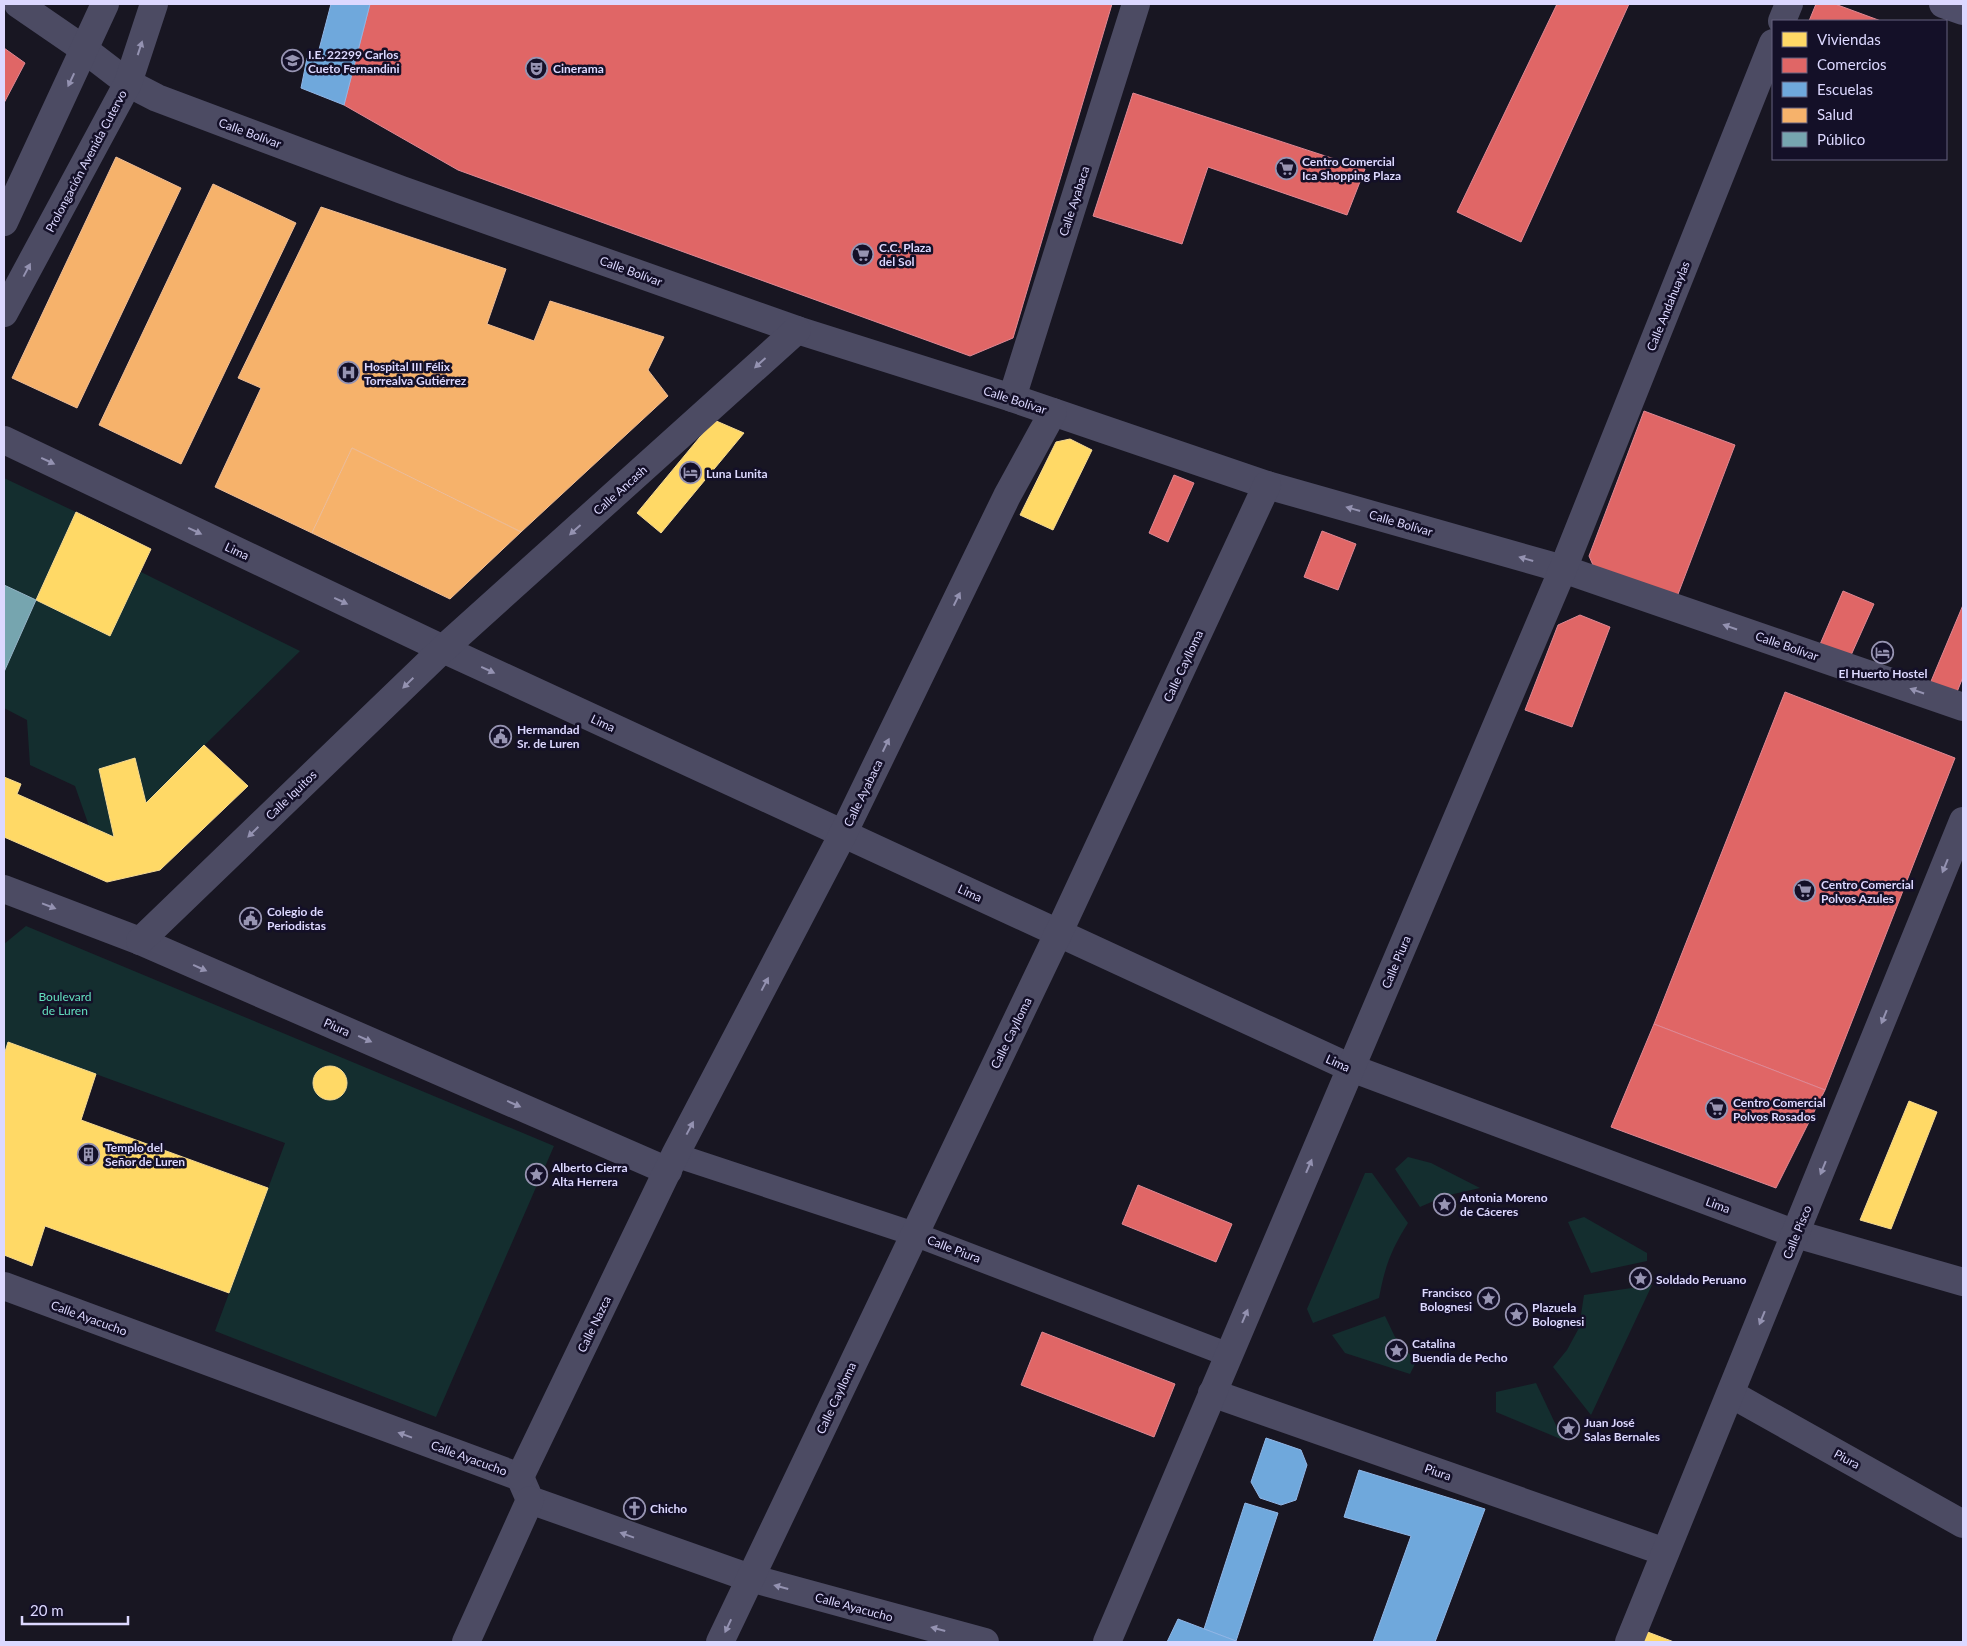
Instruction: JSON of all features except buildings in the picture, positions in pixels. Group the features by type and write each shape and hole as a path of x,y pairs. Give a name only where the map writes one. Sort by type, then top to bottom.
{"main road":[{"path":"1943,4 1963,11"}],"street":[{"name":"Calle Bolívar","path":"18,4 85,50 128,83 157,98 402,190 797,330 1012,398 1267,485 1562,569 1963,707"},
{"path":"4,222 105,4"},
{"name":"Prolongación Avenida Cutervo","path":"4,313 128,83 154,4"},
{"name":"Calle Ayabaca","path":"1012,398 1136,4"},
{"path":"1782,20 1789,4"},
{"name":"Calle Andahuaylas","path":"1562,569 1772,45"},
{"name":"Calle Ancash","path":"443,649 797,330"},
{"name":"Calle Ayabaca","path":"672,1163 843,834 1007,496 1053,412"},
{"name":"Lima","path":"4,440 443,649 1351,1068 1796,1234 1963,1282"},
{"name":"Calle Caylloma","path":"720,1642 1058,934 1267,485"},
{"name":"Calle Piura","path":"1107,1642 1562,569"},
{"name":"Calle Iquitos","path":"140,942 443,649"},
{"name":"Calle Pisco","path":"1629,1642 1963,821"},
{"name":"Piura","path":"4,889 140,942 672,1163"},
{"name":"Calle Piura","path":"672,1163 914,1234 1229,1354"},
{"name":"Calle Nazca","path":"466,1642 525,1488 672,1163"},
{"name":"Calle Ayacucho","path":"4,1286 525,1488 750,1578 985,1642"},
{"name":"Piura","path":"1212,1393 1665,1552"},
{"name":"Piura","path":"1731,1394 1963,1524"}],"green space":[{"path":"4,478 76,512 36,600 4,585"},
{"path":"141,572 300,651 146,803 135,758 99,769 114,837 89,826 75,786 30,765 27,720 4,708 4,672 36,600 110,635"},
{"name":"Boulevard de Luren","path":"26,926 554,1146 436,1417 215,1331 285,1143 8,1042 4,1055 4,944"},
{"path":"1408,1157 1431,1163 1480,1188 1445,1196 1420,1207 1395,1169"},
{"path":"1365,1173 1372,1173 1408,1223 1389,1259 1379,1298 1313,1323 1307,1309"},
{"path":"1584,1217 1647,1253 1647,1261 1591,1273 1568,1222"},
{"path":"1652,1285 1591,1415 1553,1367 1567,1350 1579,1328 1584,1295"},
{"path":"1385,1316 1395,1337 1416,1362 1410,1374 1345,1353 1332,1335"},
{"path":"1536,1383 1563,1440 1496,1412 1496,1392"}],"place":[{"name":"I.E. 22299 Carlos Cueto Fernandini","path":"292,61"},
{"name":"Cinerama","path":"537,68"},
{"name":"Centro Comercial Ica Shopping Plaza","path":"1286,168"},
{"name":"C.C. Plaza del Sol","path":"863,254"},
{"name":"Hospital III Félix Torrealva Gutiérrez","path":"348,373"},
{"name":"Luna Lunita","path":"690,473"},
{"name":"El Huerto Hostel","path":"1883,652"},
{"name":"Hermandad Sr. de Luren","path":"501,736"},
{"name":"Centro Comercial Polvos Azules","path":"1805,891"},
{"name":"Colegio de Periodistas","path":"251,918"},
{"name":"Centro Comercial Polvos Rosados","path":"1717,1109"},
{"name":"Templo del Señor de Luren","path":"89,1154"},
{"name":"Alberto Cierra Alta Herrera","path":"536,1174"},
{"name":"Antonia Moreno de Cáceres","path":"1444,1204"},
{"name":"Soldado Peruano","path":"1640,1279"},
{"name":"Francisco Bolognesi","path":"1488,1299"},
{"name":"Plazuela Bolognesi","path":"1516,1314"},
{"name":"Catalina Buendia de Pecho","path":"1396,1350"},
{"name":"Juan José Salas Bernales","path":"1568,1429"},
{"name":"Chicho","path":"634,1508"}]}
